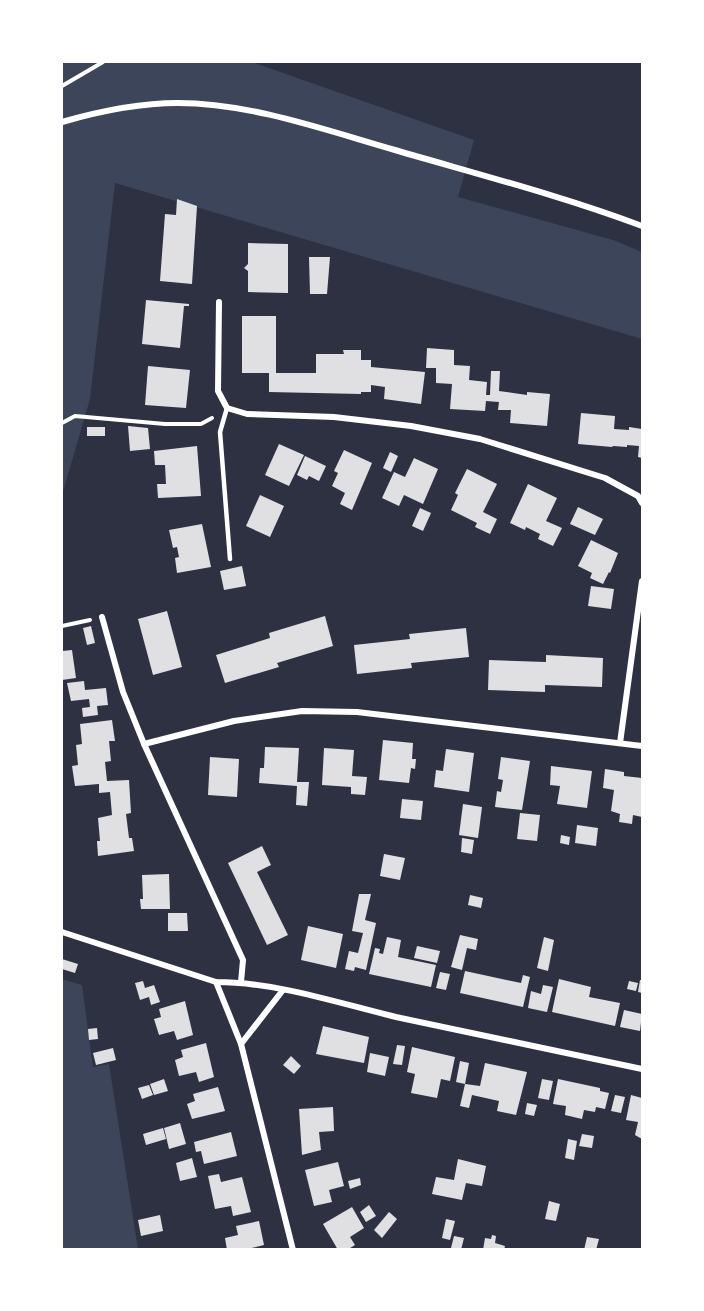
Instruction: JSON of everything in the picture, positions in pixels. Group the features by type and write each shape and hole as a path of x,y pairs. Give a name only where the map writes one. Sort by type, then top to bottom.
{"street":[{"path":"62,122 118,108 179,103 208,105 274,116 468,171 642,226"},
{"path":"219,302 219,392 227,408 247,414 334,417 411,426 480,439 605,478 638,496 642,503"},
{"path":"620,743 642,581"},
{"path":"102,617 123,692 144,744 243,960 241,982"},
{"path":"144,744 234,721 302,711 357,712 642,746"},
{"path":"62,932 216,982 241,982 283,990 642,1069"},
{"path":"216,982 241,1044 293,1250"},
{"path":"241,1044 283,990"}],"lane":[{"path":"227,408 220,432 230,560"}],"path":[{"path":"62,86 103,62"},
{"path":"62,423 75,416 165,424 201,424 227,408"},
{"path":"62,626 102,617"}],"shaded area":[{"path":"62,62 252,62 474,140 458,197 613,240 642,252 642,339 115,183 90,399 62,495"},
{"path":"62,979 82,985 93,1067 109,1064 138,1249 62,1249"}],"building":[{"path":"177,199 197,206 192,284 160,281 165,214 176,215"},
{"path":"248,243 288,244 288,293 248,292 248,271 244,268 248,264"},
{"path":"309,257 330,257 327,294 310,294"},
{"path":"146,300 189,304 189,306 184,306 180,348 142,344"},
{"path":"242,316 276,316 276,373 316,373 316,354 344,354 343,350 361,350 361,360 371,360 371,367 425,372 421,404 384,399 385,387 371,385 371,392 361,392 361,394 269,392 269,373 242,373"},
{"path":"427,348 454,350 454,365 470,366 469,380 487,382 486,395 490,395 491,371 500,371 499,391 527,395 527,392 550,394 547,426 510,423 511,410 498,410 499,402 486,401 485,411 450,409 452,384 436,383 436,368 426,368"},
{"path":"148,366 190,370 186,408 145,405"},
{"path":"581,413 615,416 614,429 629,430 629,427 642,429 642,458 638,457 639,446 612,447 578,444"},
{"path":"128,426 148,428 150,449 130,451"},
{"path":"87,427 105,427 105,436 87,436"},
{"path":"279,444 304,455 289,486 265,475"},
{"path":"197,446 201,496 158,498 157,484 166,484 165,465 155,465 154,451"},
{"path":"344,450 372,463 352,510 340,504 345,493 332,486 338,473 334,471"},
{"path":"390,452 398,456 391,472 383,468"},
{"path":"305,456 326,466 319,481 309,476 307,480 297,475"},
{"path":"414,458 438,469 423,504 404,495 399,506 382,498 394,472 405,477"},
{"path":"467,469 497,484 483,512 497,519 490,534 475,527 477,523 451,510 458,495 455,493"},
{"path":"528,484 557,498 546,521 562,528 553,546 538,539 540,534 510,523"},
{"path":"260,495 284,506 270,537 246,526"},
{"path":"578,507 603,519 595,535 570,524"},
{"path":"420,508 431,513 423,531 412,526"},
{"path":"202,524 211,567 177,573 175,558 179,557 177,547 173,548 169,530"},
{"path":"591,540 618,553 603,584 590,578 592,573 578,566"},
{"path":"242,566 246,586 224,590 220,571"},
{"path":"591,586 614,589 611,609 588,606"},
{"path":"167,611 182,667 153,675 138,619"},
{"path":"325,616 333,646 277,663 279,667 225,683 216,655 270,638 269,633"},
{"path":"91,626 95,643 87,645 83,628"},
{"path":"466,628 469,657 411,663 412,668 357,674 354,645 410,639 409,634"},
{"path":"72,650 76,678 62,680 62,651"},
{"path":"546,655 603,658 602,687 545,685 545,692 488,690 489,660 546,662"},
{"path":"84,681 85,690 106,688 108,705 97,706 98,715 83,717 82,708 90,707 89,699 71,701 67,683"},
{"path":"112,720 115,741 109,741 111,761 105,762 107,781 129,780 131,813 126,814 129,838 132,838 134,851 98,856 97,841 100,841 98,818 112,815 110,792 99,793 99,784 75,786 72,766 78,765 76,745 82,744 80,724"},
{"path":"383,740 413,743 412,759 416,759 415,769 411,768 409,783 379,780"},
{"path":"265,747 299,748 297,782 309,782 307,806 296,805 297,786 259,783 260,768 264,768"},
{"path":"324,748 354,750 352,776 367,777 365,795 351,794 351,787 322,785"},
{"path":"446,749 474,753 469,792 434,787 436,770 443,771"},
{"path":"210,757 239,759 237,797 208,795"},
{"path":"501,757 530,761 522,810 495,807 497,791 501,792 503,780 498,779"},
{"path":"551,766 592,771 587,808 557,804 560,786 550,785"},
{"path":"605,769 624,772 624,776 642,778 642,817 633,815 632,824 619,822 620,814 611,811 614,790 603,788"},
{"path":"402,799 423,801 421,820 400,818"},
{"path":"463,804 482,807 478,838 459,835"},
{"path":"520,813 540,815 537,841 517,839"},
{"path":"577,825 598,828 596,846 575,843"},
{"path":"561,835 570,837 569,845 560,843"},
{"path":"462,838 474,840 472,854 461,852"},
{"path":"262,846 271,865 257,872 288,935 267,945 228,863"},
{"path":"384,854 405,858 400,880 380,876"},
{"path":"169,874 170,909 141,909 142,875"},
{"path":"359,894 371,894 365,920 376,923 366,970 355,967 354,971 345,969 349,951 358,953 363,933 352,931"},
{"path":"470,895 483,898 481,908 468,905"},
{"path":"168,913 187,913 188,931 168,931"},
{"path":"308,926 343,934 336,968 301,960"},
{"path":"460,935 478,939 476,950 467,948 462,970 451,967"},
{"path":"387,937 401,940 398,957 436,965 431,987 369,974 375,948 380,949 379,953 383,954"},
{"path":"544,937 554,940 548,971 537,968"},
{"path":"417,946 440,951 437,963 414,958"},
{"path":"62,959 78,964 75,973 62,969"},
{"path":"465,971 521,983 523,975 530,977 523,1007 460,993"},
{"path":"440,972 450,974 446,990 436,988"},
{"path":"559,979 591,987 589,997 620,1003 615,1026 552,1012"},
{"path":"640,980 642,980 642,993 638,992"},
{"path":"143,981 145,988 154,985 160,1002 151,1005 149,997 140,1000 135,983"},
{"path":"629,981 638,983 636,991 627,989"},
{"path":"543,985 553,987 547,1012 528,1008 531,991 541,994"},
{"path":"185,1001 193,1035 177,1040 174,1031 159,1035 154,1019 161,1017 159,1009"},
{"path":"624,1010 642,1014 640,1031 620,1027"},
{"path":"323,1026 369,1037 364,1063 316,1054"},
{"path":"97,1028 98,1039 89,1040 88,1029"},
{"path":"206,1043 214,1077 199,1082 196,1072 179,1076 175,1060 183,1057 181,1050"},
{"path":"397,1045 405,1046 402,1065 393,1064"},
{"path":"412,1047 455,1057 450,1081 441,1079 437,1098 411,1093 415,1074 407,1072"},
{"path":"113,1048 116,1060 96,1065 93,1053"},
{"path":"370,1053 389,1057 385,1076 367,1072"},
{"path":"291,1056 301,1066 294,1074 283,1065"},
{"path":"460,1061 469,1063 465,1084 456,1082"},
{"path":"485,1063 527,1072 516,1115 497,1111 499,1101 472,1095 469,1108 460,1106 465,1084 480,1086"},
{"path":"164,1079 168,1091 154,1095 150,1084"},
{"path":"542,1079 553,1081 549,1100 538,1098"},
{"path":"558,1079 600,1088 600,1091 609,1093 605,1109 596,1107 595,1112 584,1110 582,1119 565,1115 566,1106 553,1104"},
{"path":"149,1085 153,1095 142,1099 138,1088"},
{"path":"218,1087 225,1111 192,1119 187,1104 195,1101 193,1094"},
{"path":"615,1095 625,1097 621,1113 611,1111"},
{"path":"631,1095 642,1098 642,1139 635,1135 638,1122 626,1120"},
{"path":"527,1103 537,1105 534,1116 525,1114"},
{"path":"333,1107 334,1131 319,1132 321,1150 302,1155 299,1109"},
{"path":"180,1123 186,1144 169,1149 164,1128"},
{"path":"163,1128 166,1139 146,1145 143,1134"},
{"path":"231,1132 237,1156 204,1164 201,1151 196,1152 194,1142"},
{"path":"582,1134 594,1136 592,1148 579,1146"},
{"path":"568,1139 577,1141 574,1160 565,1158"},
{"path":"192,1158 197,1177 180,1181 176,1163"},
{"path":"458,1159 486,1166 482,1186 466,1183 462,1200 432,1194 436,1177 454,1180"},
{"path":"338,1162 344,1186 329,1190 332,1202 314,1206 305,1170"},
{"path":"219,1174 221,1182 242,1177 251,1212 233,1216 231,1206 215,1209 208,1176"},
{"path":"360,1178 361,1185 350,1189 348,1181"},
{"path":"549,1201 560,1204 556,1221 545,1219"},
{"path":"369,1205 376,1216 366,1222 360,1212"},
{"path":"352,1207 364,1228 350,1237 355,1245 347,1250 338,1250 323,1224"},
{"path":"389,1212 397,1219 382,1238 374,1230"},
{"path":"160,1215 163,1231 141,1236 138,1220"},
{"path":"446,1219 455,1221 450,1240 442,1238"},
{"path":"259,1221 264,1245 243,1250 227,1250 225,1238 238,1235 236,1226"},
{"path":"492,1235 496,1236 495,1243 505,1246 504,1250 483,1250 485,1238 491,1239"},
{"path":"454,1236 464,1238 461,1250 451,1248"},
{"path":"587,1237 599,1239 596,1250 584,1250"}]}
